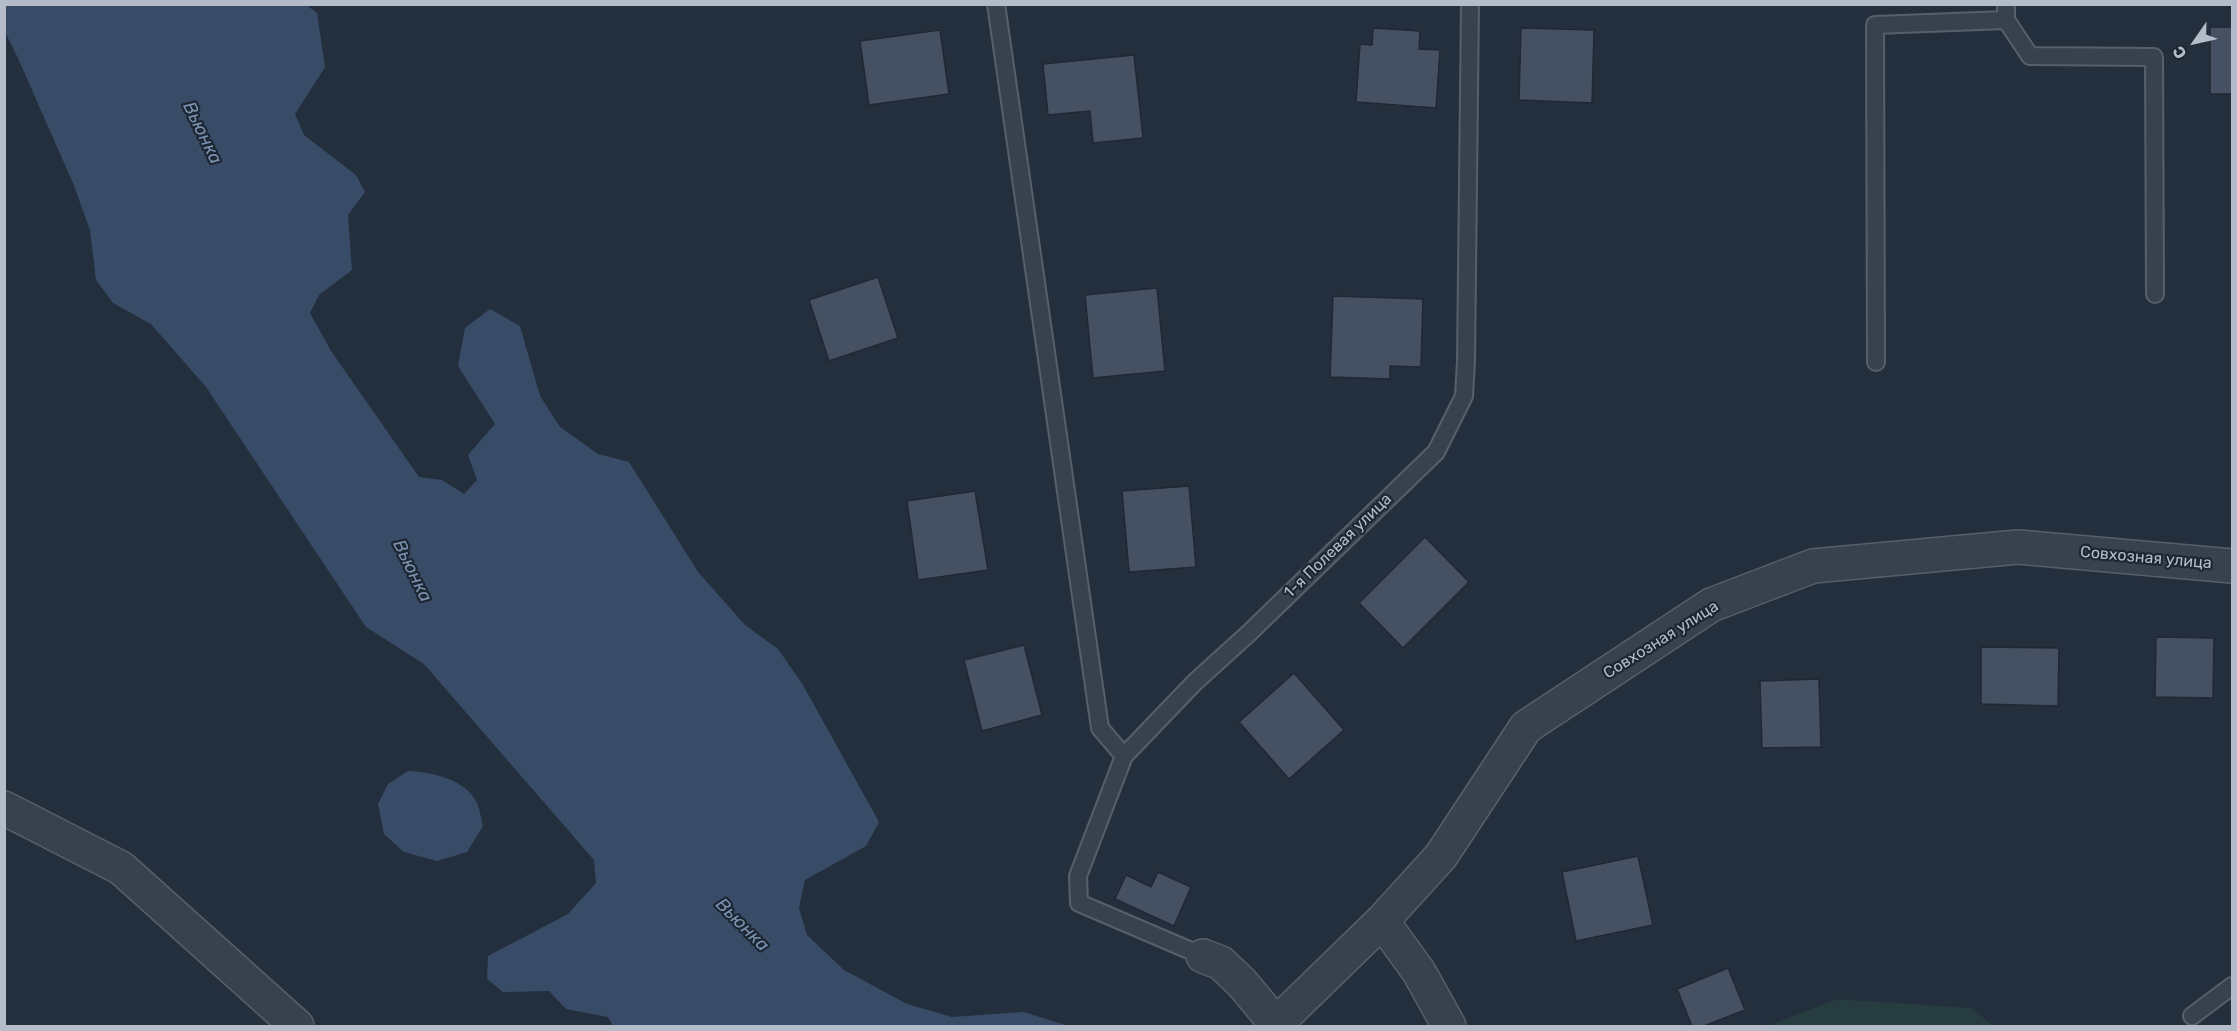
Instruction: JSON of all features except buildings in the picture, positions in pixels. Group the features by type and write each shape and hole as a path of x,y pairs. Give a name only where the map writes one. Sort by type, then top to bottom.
{"street":[{"name":"Совхозная улица","path":"1275,1025 1382,921 1441,856 1526,727 1711,605 1814,566 2018,547 2232,566"},
{"path":"4,808 121,868 297,1026"},
{"path":"1382,921 1419,972 1449,1026"},
{"path":"1203,956 1221,963 1242,983 1275,1025"}],"lane":[{"path":"996,4 1101,728 1124,756"},
{"name":"1-я Полевая улица","path":"1203,956 1079,903 1078,876 1124,756 1195,682 1248,634 1436,452 1464,396 1470,4"},
{"path":"1876,362 1875,25 2006,12 2030,56 2154,57 2155,294"},
{"path":"2192,1016 2232,986"}],"green space":[{"path":"1837,999 1971,1008 1994,1026 1767,1026"}],"water":[{"name":"Вьюнка","path":"305,4 317,13 325,67 295,114 304,135 356,175 365,192 348,215 352,270 319,295 310,313 331,351 419,477 442,480 464,494 477,480 468,455 495,424 458,366 465,328 490,309 520,326 540,396 560,427 598,454 629,462 698,572 745,625 778,649 803,685 879,822 866,846 805,880 799,908 807,935 844,970 907,1004 952,1017 1024,1012 1068,1026 613,1026 608,1017 566,1009 549,991 503,992 487,979 488,956 568,914 596,883 594,860 424,664 366,627 206,387 151,324 113,303 96,280 90,230 73,183 5,32 5,5"},
{"path":"408,771 447,778 465,788 472,795 478,806 483,826 467,852 437,861 404,852 384,834 378,804 388,784"}]}
